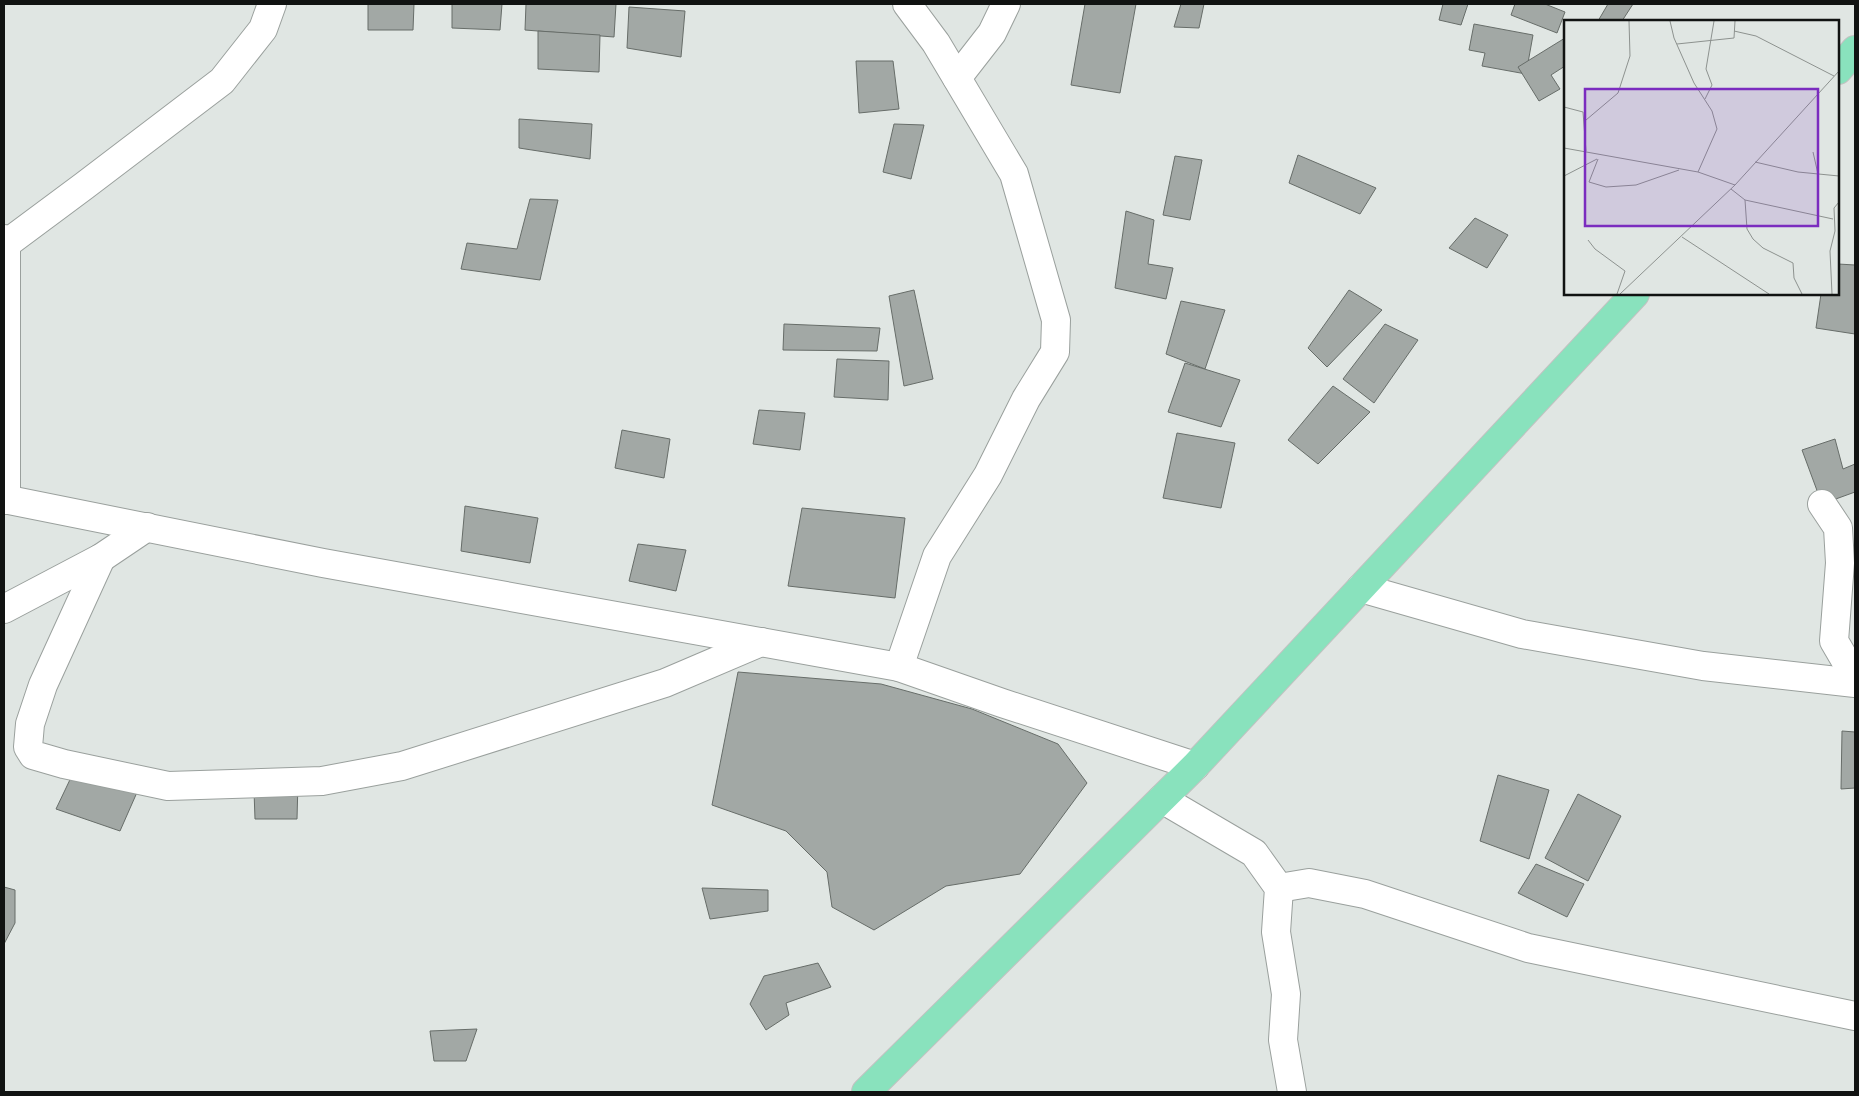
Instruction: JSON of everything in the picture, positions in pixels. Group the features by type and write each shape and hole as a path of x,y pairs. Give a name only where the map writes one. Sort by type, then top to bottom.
{"main road":[{"path":"1839,69 1855,50"},
{"path":"866,1092 1195,766 1634,295"}],"street":[{"path":"272,4 263,29 222,81 84,186 5,242 5,500 323,562 900,667 1002,703 1195,766"},
{"path":"900,667 937,556 988,475 1026,399 1055,352 1056,320 1014,174 936,43 907,4"},
{"path":"956,78 992,33 1006,4"},
{"path":"1822,504 1838,528 1840,563 1834,641 1855,677"},
{"path":"4,609 101,558 147,528"},
{"path":"101,558 43,685 30,724 28,747 33,755 56,762 168,786 322,781 402,766 666,683 761,642"},
{"path":"1361,588 1522,634 1703,666 1855,683"},
{"path":"1162,799 1254,853 1278,888 1276,932 1286,994 1283,1040 1292,1092"},
{"path":"1278,888 1309,883 1365,894 1528,948 1855,1016"}],"building":[{"path":"368,4 414,4 413,30 368,30"},
{"path":"452,4 502,4 500,30 452,28"},
{"path":"526,4 616,4 614,37 525,30"},
{"path":"1085,4 1136,4 1120,93 1071,85"},
{"path":"1181,4 1204,4 1199,28 1174,27"},
{"path":"1443,4 1468,4 1461,25 1439,20"},
{"path":"1515,4 1545,4 1565,12 1557,33 1511,15"},
{"path":"1608,4 1633,4 1623,20 1599,20"},
{"path":"629,7 685,11 681,57 627,48"},
{"path":"1474,24 1533,35 1526,74 1482,66 1485,53 1469,50"},
{"path":"538,31 600,35 599,72 538,69"},
{"path":"1564,39 1564,67 1551,75 1560,89 1539,101 1518,67"},
{"path":"856,61 893,61 899,109 859,113"},
{"path":"519,119 592,124 590,159 519,148"},
{"path":"894,124 924,125 911,179 883,172"},
{"path":"1298,155 1376,188 1360,214 1289,183"},
{"path":"1175,156 1202,160 1190,220 1163,215"},
{"path":"530,199 558,200 540,280 461,269 467,243 517,249"},
{"path":"1126,211 1154,220 1148,264 1173,268 1166,299 1115,288"},
{"path":"1475,218 1508,235 1487,268 1449,248"},
{"path":"1839,264 1855,265 1855,334 1816,328 1821,295 1839,295"},
{"path":"914,290 933,379 904,386 889,296"},
{"path":"1349,290 1382,310 1327,367 1308,348"},
{"path":"1181,301 1225,310 1205,369 1166,354"},
{"path":"784,324 880,328 877,351 783,350"},
{"path":"1385,324 1418,340 1374,403 1343,379"},
{"path":"837,359 889,361 888,400 834,397"},
{"path":"1185,363 1240,380 1221,427 1168,412"},
{"path":"1333,386 1370,412 1318,464 1288,440"},
{"path":"759,410 805,413 800,450 753,444"},
{"path":"622,430 670,439 664,478 615,468"},
{"path":"1177,433 1235,443 1221,508 1163,498"},
{"path":"1835,439 1843,469 1855,464 1855,492 1822,504 1802,450"},
{"path":"465,506 538,518 530,563 461,551"},
{"path":"802,508 905,518 895,598 788,586"},
{"path":"638,544 686,550 676,591 629,581"},
{"path":"738,672 881,684 972,709 1058,744 1087,783 1020,874 946,886 874,930 832,907 827,872 786,831 712,805"},
{"path":"1842,731 1855,732 1855,788 1841,789"},
{"path":"76,767 142,781 120,831 56,809"},
{"path":"1498,775 1549,790 1529,859 1480,841"},
{"path":"298,782 297,819 255,819 254,791"},
{"path":"1578,794 1621,816 1588,881 1545,858"},
{"path":"1536,864 1584,884 1567,917 1518,893"},
{"path":"4,887 15,890 15,923 4,944"},
{"path":"702,888 768,890 768,911 710,919"},
{"path":"818,963 831,987 786,1003 789,1015 766,1030 750,1004 764,976"},
{"path":"477,1029 466,1061 434,1061 430,1031"}]}
